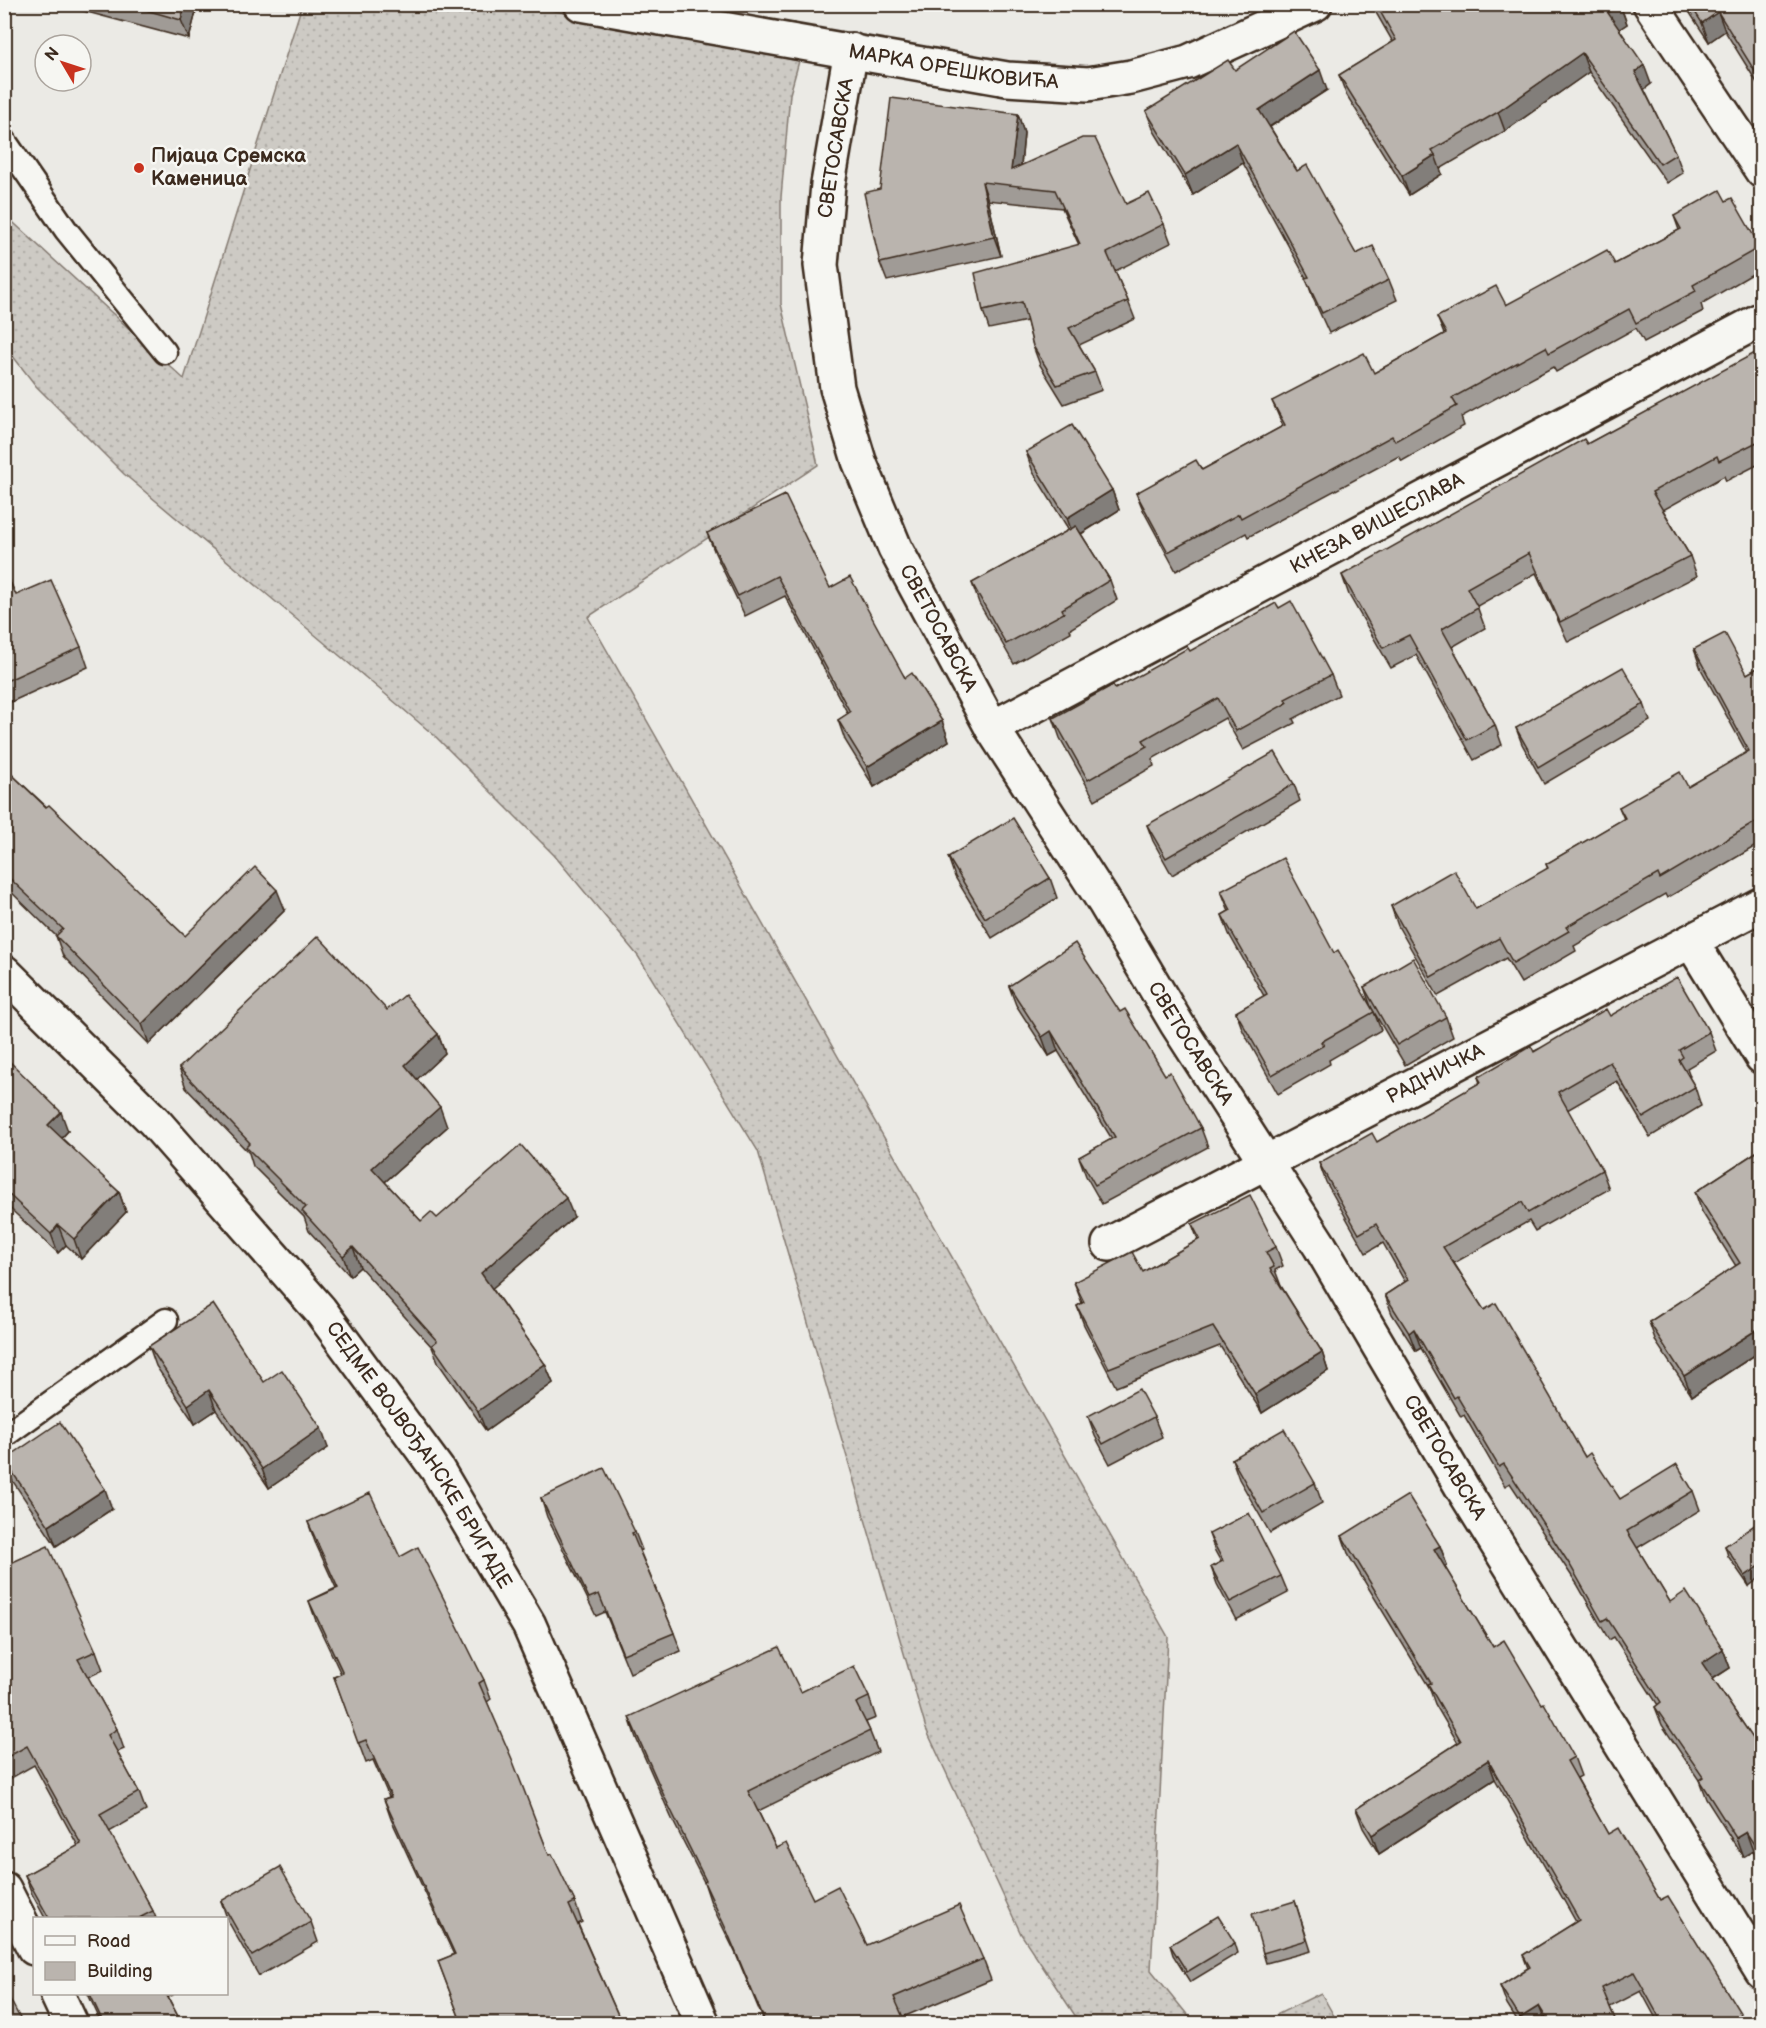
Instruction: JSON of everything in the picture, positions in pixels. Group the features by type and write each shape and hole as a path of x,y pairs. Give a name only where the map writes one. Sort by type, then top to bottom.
{"street":[{"name":"МАРКА ОРЕШКОВИЋА","path":"581,4 1007,79 1088,84 1131,77 1188,62 1314,4"},
{"path":"1650,4 1761,171"},
{"name":"СВЕТОСАВСКА","path":"851,50 828,184 821,265 837,388 858,461 895,548 992,728 1320,1246 1486,1527 1761,1972"},
{"name":"КНЕЗА ВИШЕСЛАВА","path":"992,728 1761,319"},
{"name":"РАДНИЧКА","path":"1109,1244 1761,904"},
{"path":"1691,941 1761,1057"},
{"name":"СЕДМЕ ВОЈВОЂАНСКЕ БРИГАДЕ","path":"4,972 154,1121 320,1310 436,1469 529,1625 703,2024"},
{"path":"4,1889 33,1946"},
{"path":"57,1995 71,2024"}],"lane":[{"path":"4,140 66,230 165,352"},
{"path":"4,1436 166,1320"}],"shaded area":[{"path":"302,5 526,5 799,61 790,94 781,197 781,304 818,465 588,617 1168,1637 1151,1970 1194,2023 1080,2023 1021,1934 926,1729 758,1151 638,956 554,855 435,736 124,474 36,386 5,346 4,214 184,379"},
{"path":"1321,1993 1338,2023 1260,2023"}],"building":[{"path":"125,4 185,4 181,20"},
{"path":"1376,4 1620,4 1608,13 1644,65 1635,72 1676,154 1660,164 1582,53 1498,112 1432,150 1435,155 1402,176 1339,75 1396,40"},
{"path":"1690,4 1761,4 1761,81 1718,12 1702,23"},
{"path":"1294,31 1320,70 1259,110 1297,171 1307,165 1356,254 1373,246 1389,280 1322,313 1305,278 1309,277 1236,143 1185,175 1146,111 1228,60 1235,70"},
{"path":"891,98 1018,114 1011,170 1082,138 1095,138 1126,204 1149,193 1164,224 1107,253 1128,301 1069,328 1095,372 1057,385 1033,346 1022,302 983,311 975,273 1080,244 1055,190 982,182 994,237 880,263 864,193 880,189"},
{"path":"1720,190 1726,201 1732,198 1760,247 1693,285 1696,291 1636,323 1629,309 1549,353 1546,347 1452,398 1457,406 1395,441 1392,436 1241,518 1239,514 1168,552 1136,493 1196,460 1202,470 1285,425 1272,401 1364,353 1374,373 1446,333 1437,317 1496,286 1506,305 1607,250 1615,264 1681,229 1674,216"},
{"path":"1761,344 1761,440 1719,461 1717,456 1652,492 1690,556 1560,622 1529,553 1467,588 1478,608 1442,629 1495,725 1467,740 1409,635 1383,648 1342,575 1584,439 1587,444 1757,352 1755,348"},
{"path":"1072,425 1112,490 1067,518 1026,452"},
{"path":"785,495 830,588 850,577 905,678 912,673 942,721 867,767 838,720 850,712 777,576 738,596 707,533"},
{"path":"1076,526 1110,580 1062,609 1064,613 1006,644 972,583"},
{"path":"4,569 16,595 51,580 81,647 4,682"},
{"path":"1291,601 1331,675 1285,699 1287,703 1236,731 1218,698 1143,740 1147,746 1088,780 1053,718 1113,685 1115,689 1188,648 1190,651 1276,603 1279,608"},
{"path":"1725,633 1747,674 1761,666 1761,819 1660,879 1658,874 1566,927 1569,931 1513,963 1499,938 1431,977 1391,906 1454,870 1476,909 1548,868 1546,864 1625,818 1619,807 1680,772 1688,787 1749,751 1694,649"},
{"path":"1623,667 1644,704 1538,767 1516,728"},
{"path":"1275,752 1294,784 1166,858 1147,825"},
{"path":"4,767 46,807 49,805 185,936 255,867 277,890 142,1024 56,936 63,929 4,873"},
{"path":"1013,818 1050,878 985,918 948,857"},
{"path":"1283,858 1334,953 1338,950 1374,1012 1321,1042 1324,1045 1272,1075 1236,1012 1267,994 1222,915 1231,910 1221,891"},
{"path":"318,936 387,1010 405,995 438,1034 405,1065 440,1107 372,1168 421,1221 431,1212 437,1218 521,1145 566,1198 481,1273 545,1364 478,1411 432,1345 437,1341 353,1247 343,1256 302,1211 306,1207 246,1147 250,1143 179,1068"},
{"path":"1075,943 1120,1012 1125,1009 1165,1075 1170,1072 1201,1128 1095,1185 1079,1157 1115,1137 1051,1031 1042,1037 1009,986"},
{"path":"1413,958 1446,1017 1397,1045 1364,987"},
{"path":"1677,977 1709,1032 1679,1050 1683,1057 1679,1060 1695,1087 1643,1118 1610,1062 1558,1092 1602,1170 1528,1213 1522,1202 1443,1247 1484,1310 1496,1303 1585,1457 1590,1453 1620,1499 1677,1464 1693,1491 1627,1531 1670,1602 1686,1591 1723,1649 1702,1663 1756,1743 1761,1739 1761,1855 1746,1832 1736,1838 1699,1780 1703,1777 1655,1707 1661,1702 1607,1618 1602,1621 1570,1565 1504,1464 1499,1467 1457,1396 1454,1398 1414,1329 1409,1333 1385,1295 1408,1280 1376,1224 1359,1234 1319,1163 1372,1133 1377,1142 1481,1082 1478,1077 1531,1046 1534,1052 1606,1009 1610,1016"},
{"path":"4,1056 61,1112 48,1125 119,1192 74,1239 58,1225 51,1234 4,1190"},
{"path":"1761,1149 1761,1327 1684,1376 1649,1322 1740,1263 1695,1192"},
{"path":"1250,1195 1276,1247 1266,1252 1274,1267 1270,1269 1322,1352 1255,1394 1213,1327 1109,1368 1077,1306 1084,1302 1074,1282 1132,1252 1143,1272 1200,1239 1192,1224"},
{"path":"213,1304 264,1382 282,1370 321,1428 262,1469 209,1390 188,1405 149,1346"},
{"path":"1139,1389 1154,1417 1103,1444 1088,1416"},
{"path":"60,1422 105,1489 49,1526 4,1460"},
{"path":"1284,1429 1315,1483 1263,1513 1232,1459"},
{"path":"604,1468 635,1532 632,1533 674,1633 623,1654 599,1594 589,1598 541,1498"},
{"path":"370,1493 400,1557 418,1547 484,1680 479,1683 512,1759 549,1855 552,1854 575,1902 569,1905 622,2024 462,2024 438,1961 455,1954 384,1799 391,1797 366,1740 358,1743 334,1677 343,1673 309,1601 338,1588 308,1522"},
{"path":"1408,1495 1440,1546 1434,1549 1493,1647 1504,1640 1542,1704 1544,1703 1574,1757 1567,1761 1608,1834 1618,1828 1660,1900 1668,1896 1747,2024 1663,2024 1634,1972 1602,1988 1617,2024 1550,2024 1539,2006 1520,2018 1500,1986 1530,1967 1523,1955 1579,1920 1488,1760 1372,1835 1356,1809 1461,1741 1428,1684 1431,1683 1342,1536"},
{"path":"1249,1513 1281,1576 1230,1602 1211,1567 1223,1561 1209,1534"},
{"path":"1759,1522 1761,1526 1761,1565 1745,1576 1725,1546"},
{"path":"48,1546 96,1651 78,1659 117,1729 108,1735 139,1792 100,1814 153,1911 141,1917 48,1917 25,1875 81,1844 27,1746 4,1759 4,1566"},
{"path":"779,1647 801,1692 854,1666 869,1697 856,1703 870,1731 748,1791 776,1848 786,1843 813,1899 838,1886 867,1945 959,1905 983,1959 894,1997 906,2024 766,2024 704,1882 706,1881 665,1798 629,1717"},
{"path":"280,1867 311,1922 252,1956 221,1901"},
{"path":"1295,1901 1307,1940 1263,1953 1252,1914"},
{"path":"1218,1916 1235,1943 1187,1972 1170,1945"},
{"path":"4,1988 23,2024 4,2024"},
{"path":"90,1995 167,1995 182,2024 104,2024"}],"place":[{"name":"Пијаца Сремска Каменица","path":"139,168"}]}
